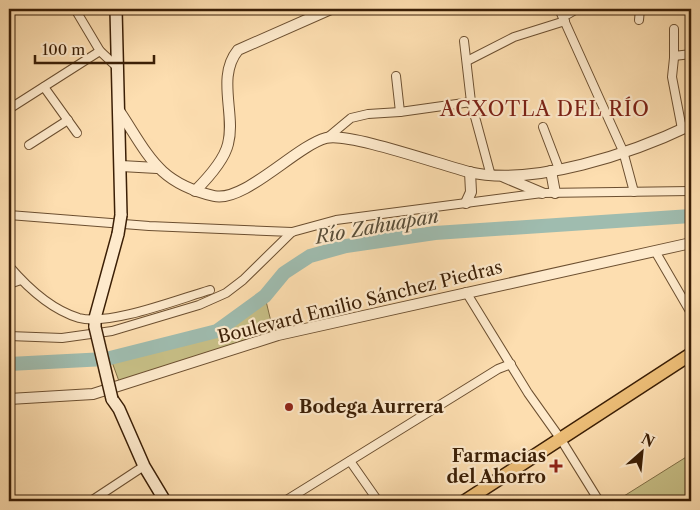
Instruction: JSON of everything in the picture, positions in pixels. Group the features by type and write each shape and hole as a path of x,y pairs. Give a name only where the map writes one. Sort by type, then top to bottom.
{"main road":[{"path":"116,9 120,112 120,224 99,304 99,322 119,409 144,466 166,501"},
{"path":"465,501 691,354"}],"street":[{"path":"75,9 100,51 118,68"},
{"path":"195,191 228,146 230,133 228,72 238,50 331,9"},
{"path":"559,9 623,151 634,192"},
{"path":"467,61 514,37 564,19 577,9"},
{"path":"640,9 640,20"},
{"path":"327,138 350,139 470,172 504,177 555,170 623,151 686,127 672,77 674,29"},
{"path":"464,41 471,102 491,176"},
{"path":"9,109 100,51"},
{"path":"674,56 691,54"},
{"path":"396,76 400,112"},
{"path":"44,87 77,133"},
{"path":"120,112 157,168 176,183 217,197 231,195 327,138 351,118 368,114 400,112 471,102"},
{"path":"29,145 68,120"},
{"path":"543,127 555,170 555,193"},
{"path":"121,166 157,168"},
{"path":"466,202 471,192 470,172"},
{"path":"504,177 542,194"},
{"path":"9,215 120,224 292,232 336,220 466,202 542,194 691,191"},
{"path":"9,336 62,338 112,331 199,305 226,293 243,280 292,232"},
{"name":"Boulevard Emilio Sánchez Piedras","path":"9,399 93,394 278,335 691,243"},
{"path":"655,251 691,313"},
{"path":"9,266 22,280 68,314 99,322 210,290"},
{"path":"9,284 22,280"},
{"path":"466,292 528,394 560,438 599,501"},
{"path":"285,501 498,369 511,364"},
{"path":"350,460 378,501"},
{"path":"91,501 144,466"}],"shaded area":[{"path":"266,301 273,330 120,384 112,362 183,345 229,327"},
{"path":"691,454 691,501 616,501"}],"waterway":[{"name":"Río Zahuapan","path":"9,364 106,359 217,331 265,296 284,273 310,256 346,246 435,233 691,216"}],"place":[{"name":"Bodega Aurrera","path":"289,407"},
{"name":"Farmacias del Ahorro","path":"556,466"}],"district":[{"name":"ACXOTLA DEL RÍO","path":"545,109"}]}
